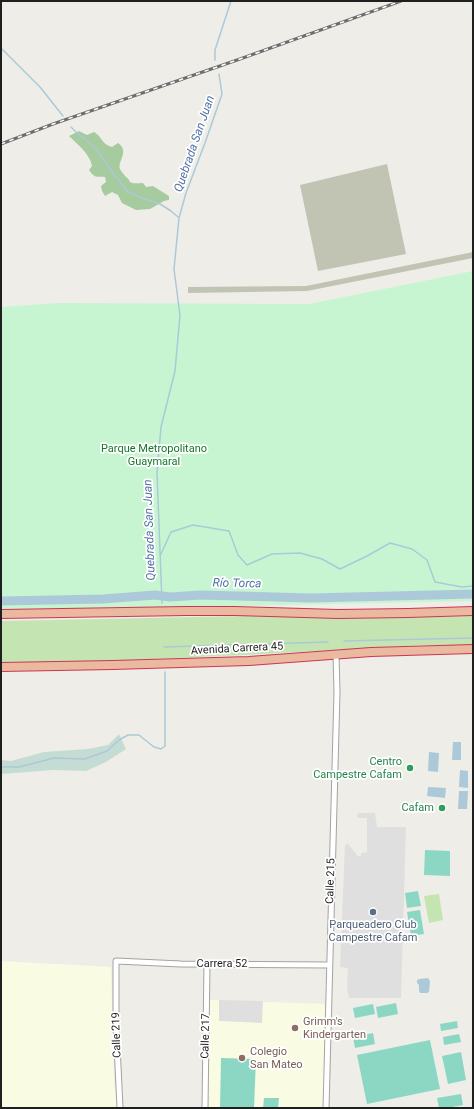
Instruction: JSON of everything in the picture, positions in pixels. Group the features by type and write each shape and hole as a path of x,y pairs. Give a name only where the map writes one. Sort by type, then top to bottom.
{"highway":[{"path":"1,614 249,611 338,614 473,611"},
{"name":"Avenida Carrera 45","path":"1,667 241,661 473,649"}],"street":[{"name":"Calle 215","path":"326,1108 336,655"},
{"name":"Carrera 52","path":"116,961 207,964 329,965"},
{"name":"Calle 219","path":"116,961 116,1024 120,1108"},
{"name":"Calle 217","path":"205,1108 207,964"}],"shaded area":[{"path":"387,164 406,254 318,271 300,185"},
{"path":"473,252 473,258 307,291 188,293 188,287 306,286"},
{"path":"119,734 126,749 106,762 86,771 53,770 1,774 1,760 11,761 44,752 88,749 108,745"},
{"path":"453,742 461,742 461,760 452,760"},
{"path":"429,752 439,753 438,772 428,771"},
{"path":"460,770 468,771 468,788 459,787"},
{"path":"428,787 446,788 445,798 427,796"},
{"path":"459,791 468,791 467,809 458,809"},
{"name":"Parqueadero Club Campestre Cafam","path":"358,813 375,813 377,827 406,827 401,998 349,998 347,988 348,968 340,967 345,845 348,844 358,856 361,856 361,853 367,852 367,818 357,818"},
{"path":"1,961 111,967 114,1081 118,1108 1,1108"},
{"path":"428,978 430,981 429,992 420,993 417,980"},
{"name":"Colegio San Mateo","path":"210,1000 328,1004 325,1108 208,1108"},
{"path":"219,1000 263,1001 262,1023 219,1021"}],"green space":[{"path":"79,131 87,135 94,132 105,144 112,147 118,143 123,149 120,169 130,182 143,183 146,187 153,186 169,196 169,200 164,201 150,209 136,210 122,203 118,195 112,192 105,196 101,186 106,182 105,177 96,176 91,173 89,170 92,166 89,157 69,136"},
{"name":"Parque Metropolitano Guaymaral","path":"473,271 473,601 1,609 1,307 59,303 309,304"},
{"path":"243,616 387,618 473,616 473,645 423,645 107,661 1,663 1,621"},
{"path":"425,850 450,851 450,876 424,875"},
{"path":"418,891 421,906 407,908 405,893"},
{"path":"439,894 443,920 429,923 424,896"},
{"path":"420,910 424,934 411,936 407,912"},
{"path":"396,1003 398,1014 378,1018 376,1007"},
{"path":"373,1004 375,1014 355,1018 353,1008"},
{"path":"457,1021 458,1028 441,1031 440,1024"},
{"path":"373,1033 375,1044 355,1048 353,1037"},
{"path":"459,1034 461,1042 444,1045 443,1037"},
{"path":"430,1040 440,1089 367,1104 357,1055"},
{"path":"461,1052 466,1080 448,1084 442,1056"},
{"path":"221,1058 256,1059 254,1108 220,1108"},
{"path":"461,1094 463,1105 439,1108 437,1098"},
{"path":"264,1098 279,1098 278,1108 263,1108"}],"waterway":[{"name":"Quebrada San Juan","path":"215,60 215,50 231,1"},
{"name":"Quebrada San Juan","path":"1,48 40,87 63,116"},
{"name":"Quebrada San Juan","path":"162,603 157,473 161,427 175,371 180,315 174,269 179,218 186,193 222,94 219,74"},
{"name":"Quebrada San Juan","path":"71,127 97,150 127,191 144,199 160,204 178,217"},
{"path":"161,554 171,532 193,525 229,531 238,555 247,565 272,554 300,553 322,559 340,569 390,543 412,549 427,560 435,582 462,587 473,586"},
{"name":"Río Torca","path":"1,601 103,599 155,595 170,597 201,595 311,598 473,594"},
{"path":"344,641 473,638"},
{"path":"164,647 328,642"},
{"name":"Quebrada San Juan","path":"1,767 19,767 54,758 85,759 107,751 119,740 128,735 139,735 154,747 161,749 165,746 165,672"}],"railway":[{"path":"1,144 53,124 401,1"}],"place":[{"name":"Centro Campestre Cafam","path":"410,768"},
{"name":"Cafam","path":"442,808"},
{"name":"Parqueadero Club Campestre Cafam","path":"373,912"},
{"name":"Grimm's Kindergarten","path":"295,1028"},
{"name":"Colegio San Mateo","path":"242,1058"}]}
